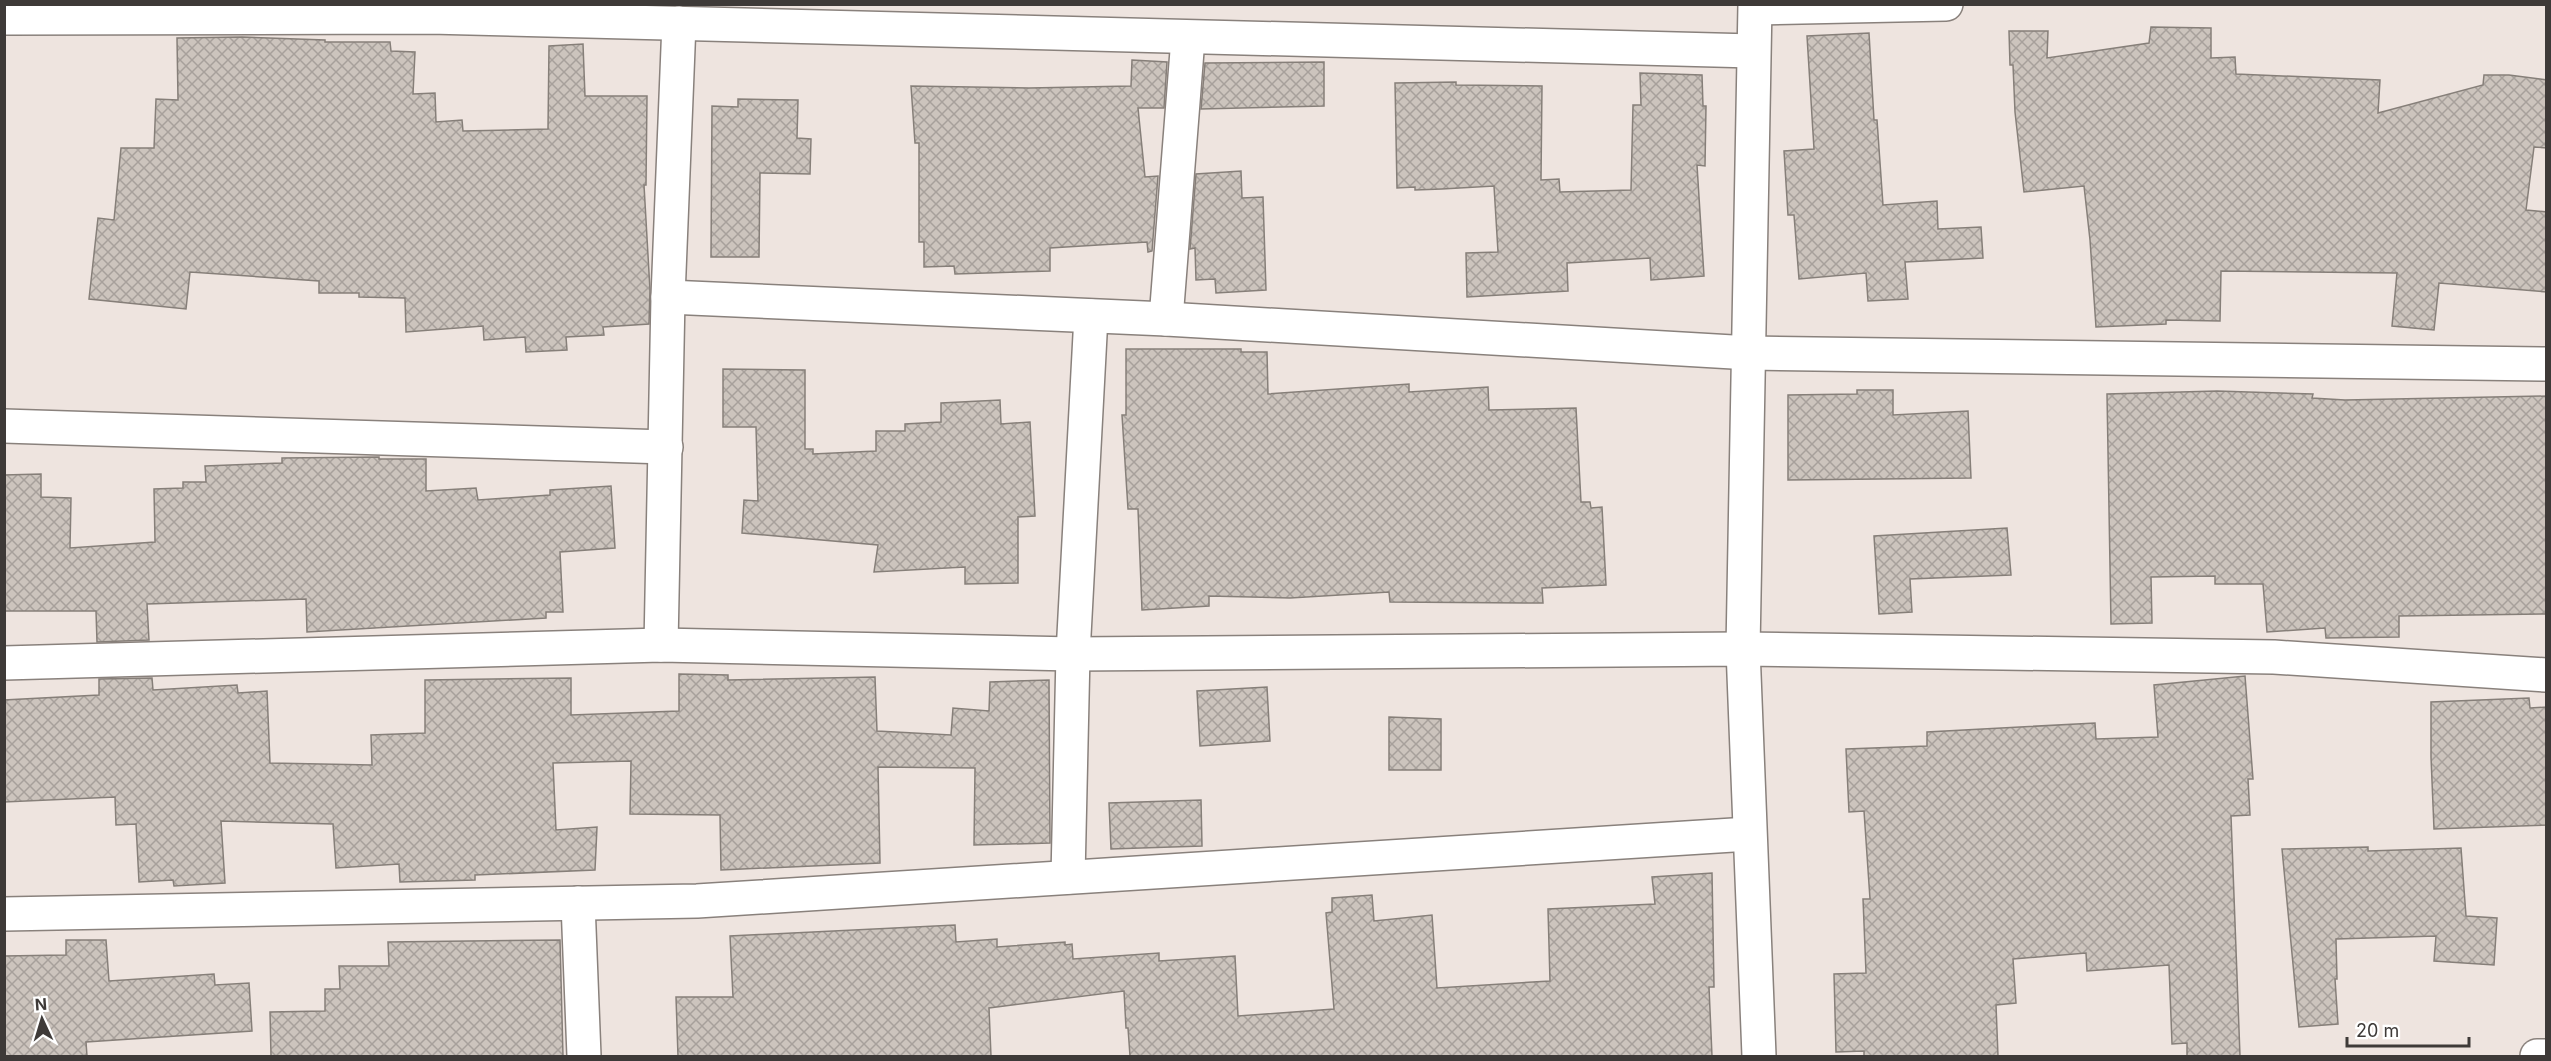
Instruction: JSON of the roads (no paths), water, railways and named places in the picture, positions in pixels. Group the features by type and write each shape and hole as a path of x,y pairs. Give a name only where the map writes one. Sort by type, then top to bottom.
{"street":[{"path":"1759,1056 1743,649 1750,353 1753,51 1756,6 1946,4"},
{"path":"4,18 430,11 679,23 1753,51"},
{"path":"661,645 668,297 679,23"},
{"path":"1166,319 1188,38"},
{"path":"668,297 1166,319 1750,353 2547,364"},
{"path":"1068,877 1073,654 1091,316"},
{"path":"4,426 666,447"},
{"path":"4,663 661,645 1073,654 1743,649 2274,657 2547,675"},
{"path":"4,914 698,901 1749,834"},
{"path":"578,903 584,1056"},
{"path":"2537,1056 2547,1056"}]}
